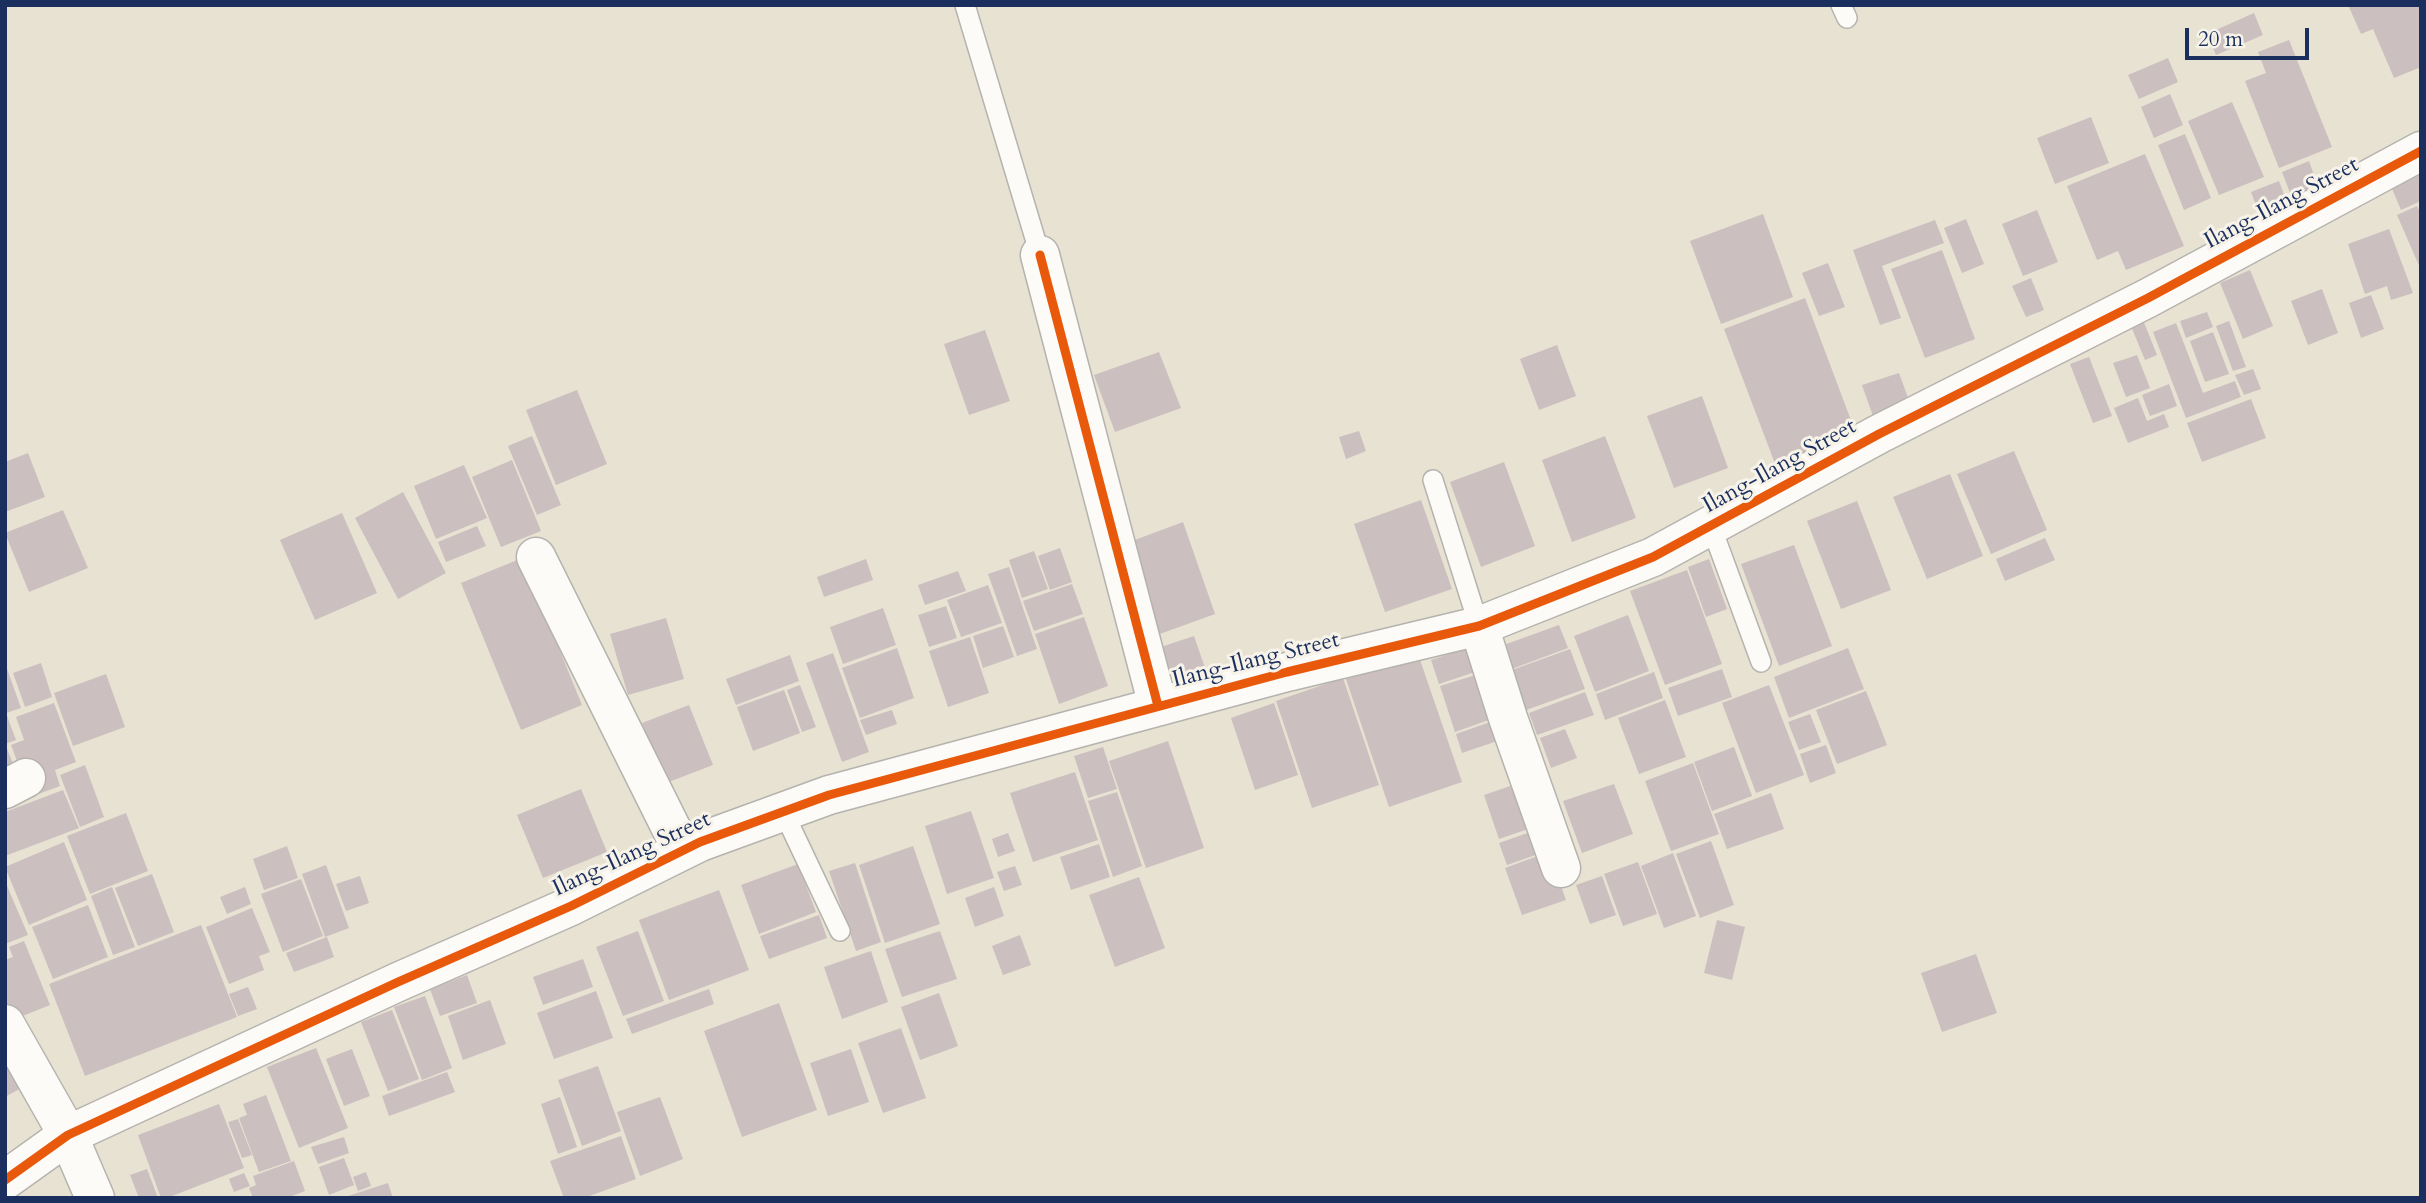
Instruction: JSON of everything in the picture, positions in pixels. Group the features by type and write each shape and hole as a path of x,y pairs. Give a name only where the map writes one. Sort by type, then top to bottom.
{"street":[{"name":"Ilang-Ilang Street","path":"5,1180 68,1135 398,982 571,906 682,850 783,811 828,795 1158,706 1479,626 1653,557 1879,434 2148,298 2421,151"},
{"path":"1040,255 1158,706"},
{"path":"536,557 682,850"},
{"path":"1479,626 1561,868"},
{"path":"5,1024 68,1135 95,1198"}],"lane":[{"path":"965,5 1040,255"},
{"path":"1433,480 1479,626"},
{"path":"1712,526 1761,662"},
{"path":"783,811 840,931"}],"building":[{"path":"2348,5 2421,5 2421,67 2394,78 2373,29 2361,34"},
{"path":"2254,13 2263,35 2216,55 2207,34"},
{"path":"2289,40 2332,147 2279,168 2245,81 2266,73 2258,52"},
{"path":"2168,58 2178,82 2139,99 2128,75"},
{"path":"2170,94 2183,125 2154,138 2141,107"},
{"path":"2232,102 2264,177 2219,195 2188,121"},
{"path":"2091,117 2109,163 2055,184 2037,138"},
{"path":"2185,134 2211,198 2184,210 2158,145"},
{"path":"2145,154 2184,246 2126,270 2118,251 2097,260 2067,186"},
{"path":"2309,161 2319,189 2292,198 2282,172"},
{"path":"2421,173 2421,201 2401,210 2391,186"},
{"path":"2279,181 2289,208 2261,219 2251,192"},
{"path":"2417,206 2421,214 2421,270 2397,215"},
{"path":"2037,210 2058,262 2023,276 2002,224"},
{"path":"1763,214 1793,297 1721,324 1690,241"},
{"path":"1966,219 1984,264 1962,273 1944,228"},
{"path":"1935,220 1944,243 1882,266 1901,318 1880,325 1853,250"},
{"path":"2389,229 2413,293 2391,300 2387,286 2365,294 2348,244"},
{"path":"1942,250 1975,339 1925,358 1891,269"},
{"path":"1828,263 1845,307 1819,316 1802,273"},
{"path":"2250,270 2273,326 2243,339 2220,283"},
{"path":"2031,278 2044,310 2026,317 2012,286"},
{"path":"2322,289 2338,333 2308,345 2291,301"},
{"path":"2371,295 2384,329 2361,338 2349,303"},
{"path":"1805,298 1858,439 1777,469 1724,329"},
{"path":"2207,312 2213,327 2186,338 2180,321"},
{"path":"2141,315 2157,355 2145,360 2128,319"},
{"path":"2229,321 2246,367 2233,371 2216,326"},
{"path":"2176,323 2203,393 2235,381 2241,397 2186,418 2153,332"},
{"path":"985,330 1010,401 969,415 944,344"},
{"path":"2213,332 2229,374 2205,382 2190,341"},
{"path":"1557,345 1576,396 1539,410 1520,359"},
{"path":"1159,352 1181,408 1115,432 1094,375"},
{"path":"2137,355 2150,388 2126,397 2113,363"},
{"path":"2089,357 2112,416 2093,423 2070,364"},
{"path":"2253,369 2261,389 2244,395 2235,375"},
{"path":"1899,373 1911,406 1874,419 1862,385"},
{"path":"2169,384 2177,406 2150,416 2142,395"},
{"path":"577,390 607,464 556,485 526,410"},
{"path":"1702,396 1728,468 1674,488 1647,416"},
{"path":"2138,398 2147,421 2164,414 2169,427 2128,443 2114,408"},
{"path":"2251,399 2266,438 2202,462 2187,423"},
{"path":"1359,431 1366,451 1346,459 1339,437"},
{"path":"532,436 561,505 537,515 508,446"},
{"path":"1605,436 1636,518 1572,542 1542,460"},
{"path":"2014,451 2047,530 1991,554 1957,474"},
{"path":"28,453 45,497 5,512 5,462"},
{"path":"512,460 541,531 501,547 472,477"},
{"path":"1504,462 1535,546 1481,567 1450,482"},
{"path":"464,465 487,518 436,539 414,486"},
{"path":"1950,474 1983,556 1927,579 1893,497"},
{"path":"403,492 446,573 398,599 355,518"},
{"path":"1421,500 1452,589 1385,612 1354,524"},
{"path":"1857,501 1891,590 1841,609 1807,521"},
{"path":"63,510 88,568 29,592 5,533"},
{"path":"342,513 377,593 315,620 280,540"},
{"path":"1183,522 1215,614 1157,635 1124,544"},
{"path":"477,526 486,546 446,562 438,542"},
{"path":"2045,538 2055,560 2005,581 1996,559"},
{"path":"1794,545 1832,646 1779,666 1741,564"},
{"path":"1060,548 1072,582 1050,590 1038,556"},
{"path":"1034,551 1048,589 1022,598 1009,560"},
{"path":"522,558 582,705 521,730 461,583"},
{"path":"866,559 873,580 824,597 817,577"},
{"path":"1709,559 1727,609 1706,617 1688,567"},
{"path":"1009,567 1037,649 1017,656 988,574"},
{"path":"1687,570 1722,664 1665,685 1630,591"},
{"path":"958,571 966,591 925,605 918,585"},
{"path":"1072,584 1083,614 1034,631 1023,601"},
{"path":"988,585 1002,623 961,637 947,600"},
{"path":"946,606 957,638 929,647 918,615"},
{"path":"883,608 896,645 843,664 830,627"},
{"path":"1628,615 1649,671 1595,692 1574,636"},
{"path":"1084,617 1108,686 1059,704 1035,634"},
{"path":"666,618 684,679 628,695 610,634"},
{"path":"1559,625 1568,648 1509,670 1501,646"},
{"path":"1003,626 1014,657 983,668 973,636"},
{"path":"1194,636 1205,668 1171,679 1161,647"},
{"path":"970,637 989,693 948,707 929,651"},
{"path":"1476,645 1484,669 1439,684 1431,660"},
{"path":"897,648 914,698 860,718 842,668"},
{"path":"1848,648 1864,689 1789,718 1774,677"},
{"path":"1570,649 1585,689 1526,710 1512,670"},
{"path":"833,653 869,752 842,762 806,663"},
{"path":"1418,654 1462,782 1389,807 1346,679"},
{"path":"790,655 799,681 736,705 726,679"},
{"path":"41,663 52,697 25,707 13,673"},
{"path":"6,666 21,708 6,713 16,740 5,744"},
{"path":"1722,669 1732,697 1678,716 1668,688"},
{"path":"1654,672 1663,698 1605,720 1596,694"},
{"path":"1482,673 1497,717 1455,732 1440,686"},
{"path":"106,674 125,727 73,746 54,693"},
{"path":"1343,678 1379,785 1312,808 1276,701"},
{"path":"800,685 816,727 802,732 787,690"},
{"path":"1769,685 1804,775 1756,793 1722,703"},
{"path":"784,690 800,733 753,751 737,707"},
{"path":"1866,691 1887,745 1837,764 1816,710"},
{"path":"1585,692 1594,715 1537,735 1529,713"},
{"path":"1665,700 1686,757 1639,774 1618,718"},
{"path":"54,703 76,762 55,770 60,786 36,795 28,772 22,774 11,745 24,740 16,717"},
{"path":"1274,703 1298,775 1255,790 1231,718"},
{"path":"689,705 713,765 666,783 642,723"},
{"path":"892,710 897,724 866,735 860,720"},
{"path":"1810,714 1821,742 1799,750 1788,722"},
{"path":"1496,720 1503,739 1462,753 1456,734"},
{"path":"1565,729 1577,758 1551,768 1540,738"},
{"path":"1168,741 1204,848 1146,868 1109,761"},
{"path":"5,744 19,778 5,783"},
{"path":"1826,745 1836,773 1810,783 1800,754"},
{"path":"1103,747 1117,789 1088,798 1074,756"},
{"path":"1734,747 1752,796 1712,811 1694,762"},
{"path":"1693,763 1719,834 1671,851 1645,781"},
{"path":"85,765 104,817 80,827 60,775"},
{"path":"1075,772 1098,840 1033,862 1010,793"},
{"path":"1522,782 1537,826 1499,839 1484,795"},
{"path":"1614,784 1633,834 1582,853 1563,801"},
{"path":"581,789 607,852 543,878 517,815"},
{"path":"63,790 79,828 5,856 5,812"},
{"path":"1117,792 1142,866 1113,877 1088,801"},
{"path":"1771,793 1784,829 1727,849 1714,814"},
{"path":"971,811 994,878 947,894 925,826"},
{"path":"126,813 148,871 90,894 67,836"},
{"path":"1539,829 1547,851 1507,865 1499,843"},
{"path":"1008,833 1015,851 998,857 992,839"},
{"path":"1711,841 1734,905 1700,918 1676,854"},
{"path":"64,842 87,900 29,925 5,867"},
{"path":"1099,844 1110,877 1071,890 1060,857"},
{"path":"287,846 298,878 264,890 253,859"},
{"path":"913,846 940,924 885,943 859,865"},
{"path":"1549,852 1566,900 1522,915 1505,868"},
{"path":"1673,853 1696,916 1664,928 1641,866"},
{"path":"1638,862 1657,914 1623,926 1604,874"},
{"path":"855,863 881,942 856,951 829,871"},
{"path":"798,864 816,912 759,934 741,885"},
{"path":"326,865 349,928 325,937 302,874"},
{"path":"1015,866 1022,885 1004,891 997,872"},
{"path":"152,874 174,932 138,946 115,888"},
{"path":"360,876 369,903 346,911 336,884"},
{"path":"1602,876 1616,915 1590,924 1576,885"},
{"path":"1139,877 1165,948 1115,967 1089,895"},
{"path":"301,879 323,936 283,952 261,894"},
{"path":"5,881 28,935 5,944"},
{"path":"112,887 135,947 113,955 91,896"},
{"path":"245,887 251,904 227,914 220,897"},
{"path":"994,887 1004,916 975,927 965,898"},
{"path":"719,890 749,970 669,1000 639,920"},
{"path":"88,905 108,957 53,979 32,927"},
{"path":"252,908 270,952 259,956 264,970 229,984 206,927"},
{"path":"819,915 827,938 769,959 760,936"},
{"path":"1717,920 1745,927 1732,980 1704,973"},
{"path":"201,925 237,1017 85,1076 49,984"},
{"path":"638,931 664,1001 623,1016 596,947"},
{"path":"940,931 957,979 902,997 885,949"},
{"path":"1020,935 1031,965 1003,975 992,946"},
{"path":"327,937 334,957 294,972 286,953"},
{"path":"24,941 50,1005 10,1021 5,1010 5,960 13,957 9,947"},
{"path":"871,951 888,1002 842,1019 824,967"},
{"path":"1976,954 1997,1013 1942,1032 1921,973"},
{"path":"583,959 593,987 543,1005 533,977"},
{"path":"467,975 477,1003 440,1016 430,989"},
{"path":"248,987 257,1009 238,1016 229,994"},
{"path":"709,989 714,1004 632,1034 626,1019"},
{"path":"596,991 613,1038 554,1059 537,1013"},
{"path":"939,993 958,1046 920,1060 901,1007"},
{"path":"425,996 452,1068 422,1080 394,1007"},
{"path":"490,1000 506,1044 463,1060 448,1016"},
{"path":"779,1003 817,1110 742,1137 704,1031"},
{"path":"392,1010 419,1079 388,1091 361,1022"},
{"path":"901,1028 926,1098 883,1113 858,1043"},
{"path":"316,1048 348,1128 299,1148 267,1067"},
{"path":"352,1049 370,1096 344,1106 326,1059"},
{"path":"851,1049 869,1102 828,1116 810,1063"},
{"path":"5,1059 21,1088 5,1097"},
{"path":"598,1066 621,1131 582,1146 558,1080"},
{"path":"447,1072 455,1092 389,1116 382,1096"},
{"path":"266,1095 291,1161 259,1172 239,1118 247,1115 243,1104"},
{"path":"560,1097 577,1147 558,1154 541,1104"},
{"path":"660,1097 683,1159 640,1176 617,1112"},
{"path":"219,1104 244,1168 161,1198 138,1135"},
{"path":"238,1119 252,1155 242,1158 228,1122"},
{"path":"621,1136 636,1179 584,1198 564,1198 550,1161"},
{"path":"344,1137 349,1153 318,1164 311,1147"},
{"path":"344,1158 354,1185 329,1195 319,1167"},
{"path":"294,1161 305,1191 287,1198 253,1198 249,1188 256,1185 253,1176"},
{"path":"147,1169 158,1198 139,1198 130,1175"},
{"path":"366,1172 371,1186 358,1191 353,1177"},
{"path":"244,1173 250,1186 234,1192 229,1179"},
{"path":"388,1183 393,1198 345,1198 345,1197"}],"cycle path":[{"path":"5,1180 68,1135 398,982 571,906 700,842 829,795 1287,672 1479,626 1653,557 1879,434 2148,298 2421,151"},
{"path":"1040,255 1158,706"}]}
